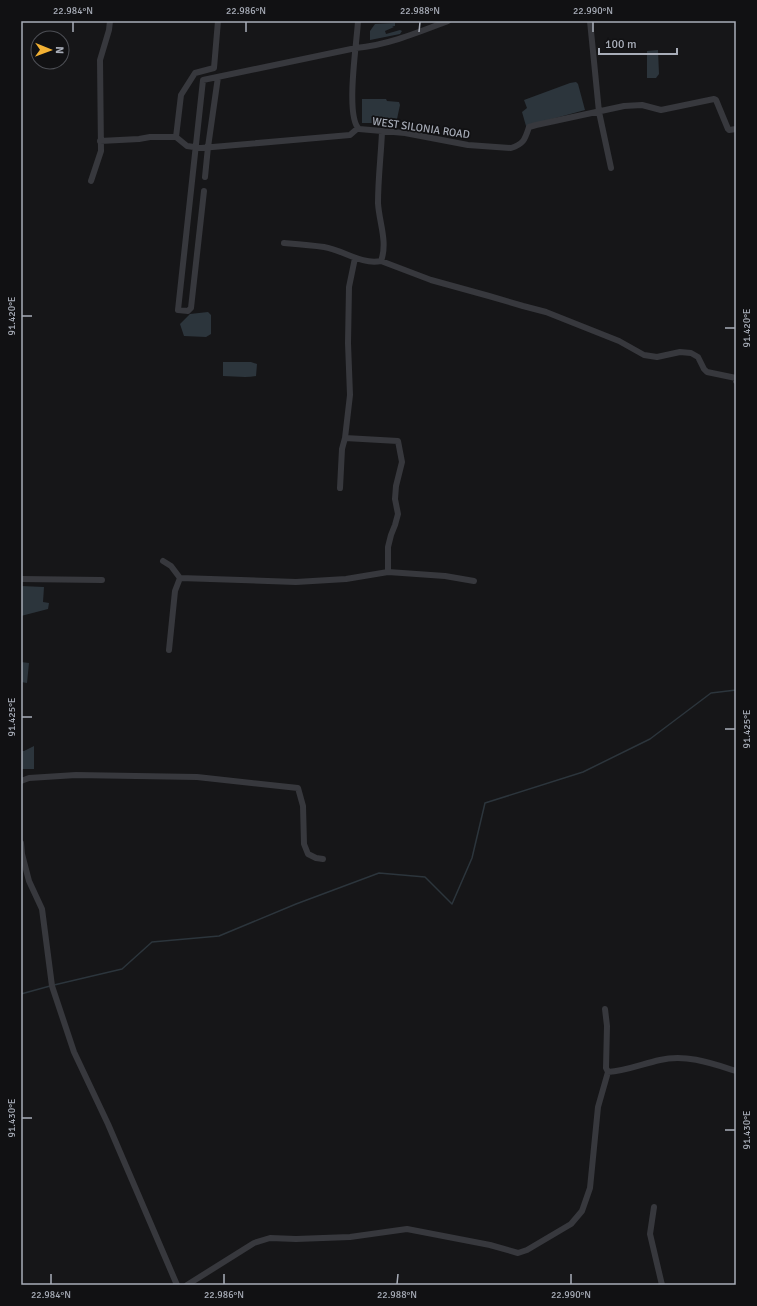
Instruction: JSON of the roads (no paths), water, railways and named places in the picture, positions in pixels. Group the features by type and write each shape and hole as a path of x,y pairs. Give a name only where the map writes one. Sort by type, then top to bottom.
{"street":[{"path":"91,181 101,151 100,60 110,30 110,21"},
{"path":"176,137 181,95 195,73 214,68 218,21"},
{"name":"WEST SILONIA ROAD","path":"358,21 353,81 353,112 355,126 358,128 382,132 405,133 468,145 507,148 518,146 524,141 531,126 599,112"},
{"path":"204,191 191,308 188,311 178,310 203,80 356,48 369,47 448,21"},
{"path":"590,21 599,112 611,168"},
{"path":"206,177 208,147 218,77"},
{"path":"599,112 624,106 642,105 660,110 714,99 716,100 728,129 736,129"},
{"path":"100,141 150,137 176,137 187,146 208,147 350,135 358,128"},
{"path":"381,261 383,257 383,237 378,204 382,132"},
{"path":"284,243 325,247 355,258 377,262 381,261 431,280 546,312 619,341 644,355 657,357 680,352 691,353 698,357 707,372 730,376 736,378 736,381"},
{"path":"340,488 342,449 345,438 350,395 348,344 349,287 355,258"},
{"path":"345,438 398,441 402,462 396,486 395,499 398,514 396,525 391,535 388,547 388,572"},
{"path":"163,561 170,566 180,578 296,582 346,579 388,572 445,576 474,580"},
{"path":"169,650 175,591 180,578"},
{"path":"21,579 102,580"},
{"path":"21,781 29,778 76,775 182,776 298,788 303,806 304,844 308,854 316,858 323,859"},
{"path":"21,844 29,881 42,909 52,986 74,1052 108,1124 177,1285"},
{"path":"187,1285 254,1243 270,1238 350,1238 407,1229 490,1245 518,1253 527,1250 571,1224 582,1211 590,1188 598,1107 608,1072 606,1068 607,1026 605,1009"},
{"path":"608,1072 620,1071 660,1060 681,1058 704,1061 736,1071"},
{"path":"654,1206 650,1234 662,1285"}],"waterway":[{"path":"54,985 122,969 152,942 219,936 296,904 379,873 425,877 452,904 472,858 485,803 583,772 650,739 711,693 736,690"},
{"path":"21,994 50,986"}]}
